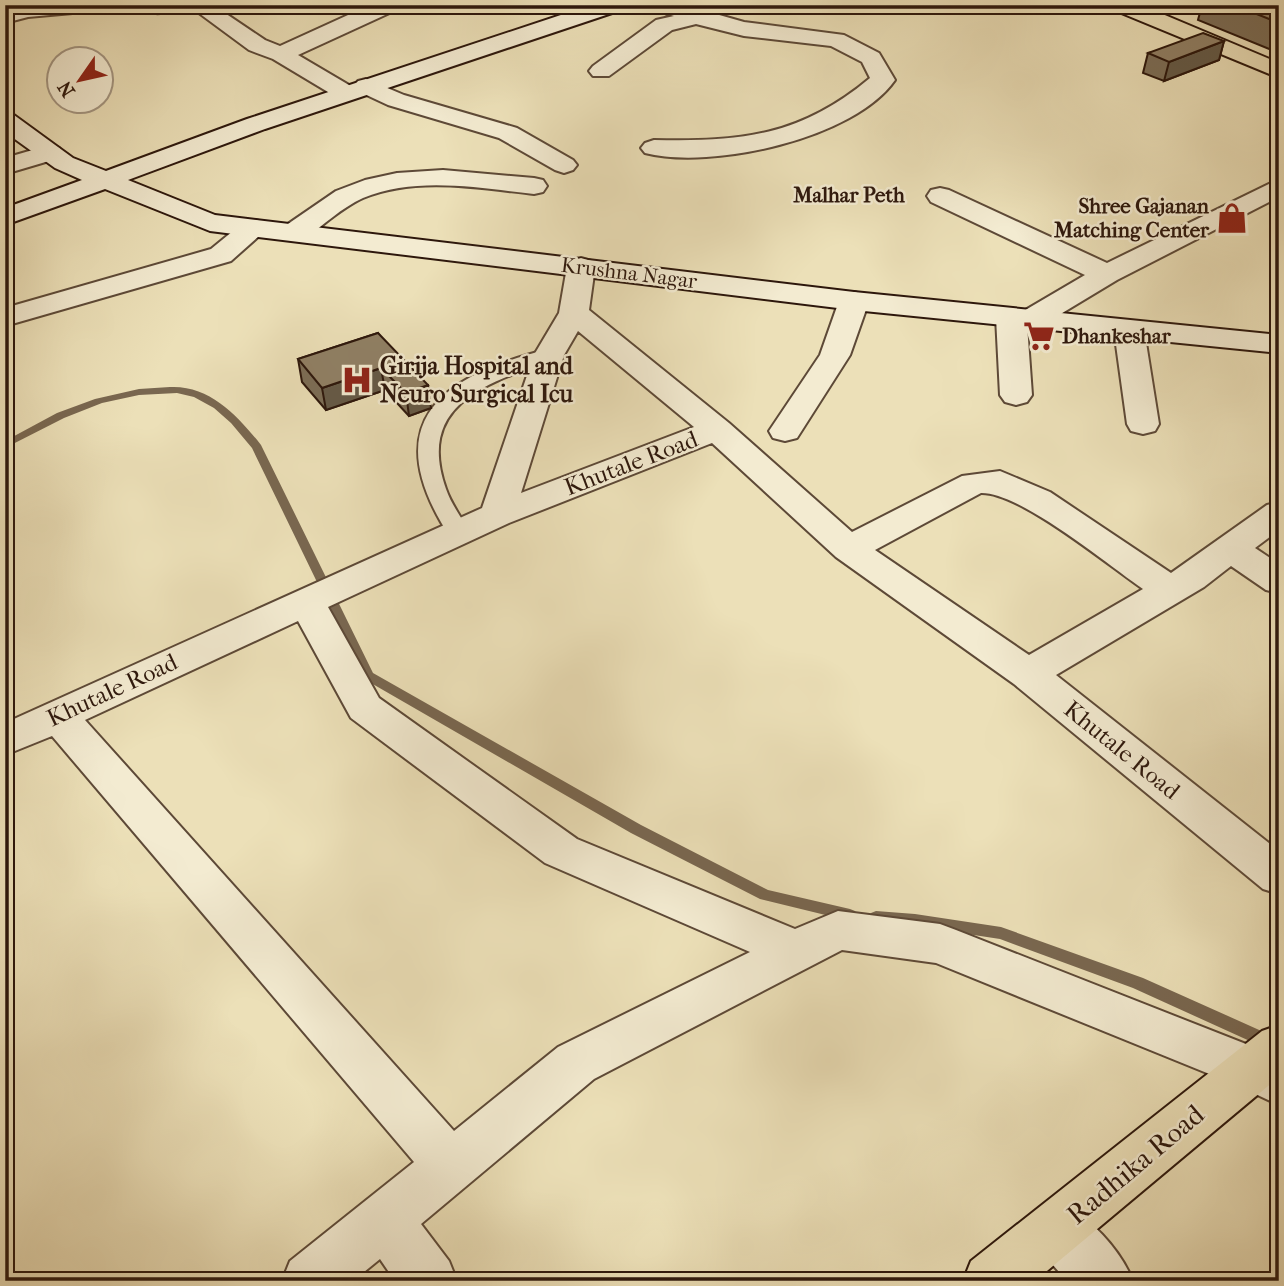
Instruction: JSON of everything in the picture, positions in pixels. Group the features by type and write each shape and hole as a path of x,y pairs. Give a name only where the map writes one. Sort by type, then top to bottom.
{"main road":[{"path":"1122,5 1279,71"},
{"name":"Radhika Road","path":"991,1281 1270,1065"}],"street":[{"path":"5,17 23,8 95,5"},
{"path":"150,5 169,5"},
{"path":"198,5 257,45 356,90 477,122 508,133 564,165"},
{"path":"281,54 388,5"},
{"path":"5,217 356,90 613,5"},
{"path":"654,148 710,150 774,141 845,111 883,80 871,58 836,40 744,29 696,17 664,5"},
{"path":"601,71 664,25 696,17"},
{"name":"Krushna Nagar","path":"5,120 64,163 210,223 854,301 1279,344"},
{"path":"5,166 50,153"},
{"path":"295,232 353,193 398,181 457,178 534,186"},
{"path":"1016,395 1022,317 1278,187"},
{"path":"940,197 1107,274"},
{"path":"5,317 221,255 254,228"},
{"path":"497,515 549,355 574,313 581,267"},
{"path":"785,431 835,355 854,301"},
{"path":"574,313 718,430"},
{"path":"1129,330 1143,424"},
{"name":"Khutale Road","path":"5,740 497,515 718,430 849,549 1028,674 1279,876"},
{"path":"849,549 974,484 1000,482 1038,500 1170,590"},
{"path":"1028,674 1170,590 1279,513"},
{"path":"1231,549 1279,580"},
{"path":"326,592 365,708 561,851 797,951"},
{"path":"57,715 451,1166"},
{"path":"310,1281 576,1063 838,930 940,944 1270,1065"},
{"path":"385,1221 429,1281"},
{"path":"1057,1228 1105,1281"}],"lane":[{"path":"458,532 435,488 427,451 433,420 445,403 470,384 549,355"}],"building":[{"path":"1234,5 1279,5 1279,23"},
{"path":"1203,33 1224,41 1169,62 1148,53"},
{"path":"378,333 428,385 406,393 381,368 322,388 298,359"}],"waterway":[{"path":"5,445 80,407 118,396 181,390 208,399 235,421 257,447 368,676 636,829 765,895 850,915"},
{"path":"876,917 1001,933 1138,983 1269,1042"}],"place":[{"name":"Shree Gajanan Matching Center","path":"1232,218"},
{"name":"Dhankeshar","path":"1039,336"},
{"name":"Girija Hospital and Neuro Surgical Icu","path":"357,380"}],"district":[{"name":"Malhar Peth","path":"849,195"}]}
